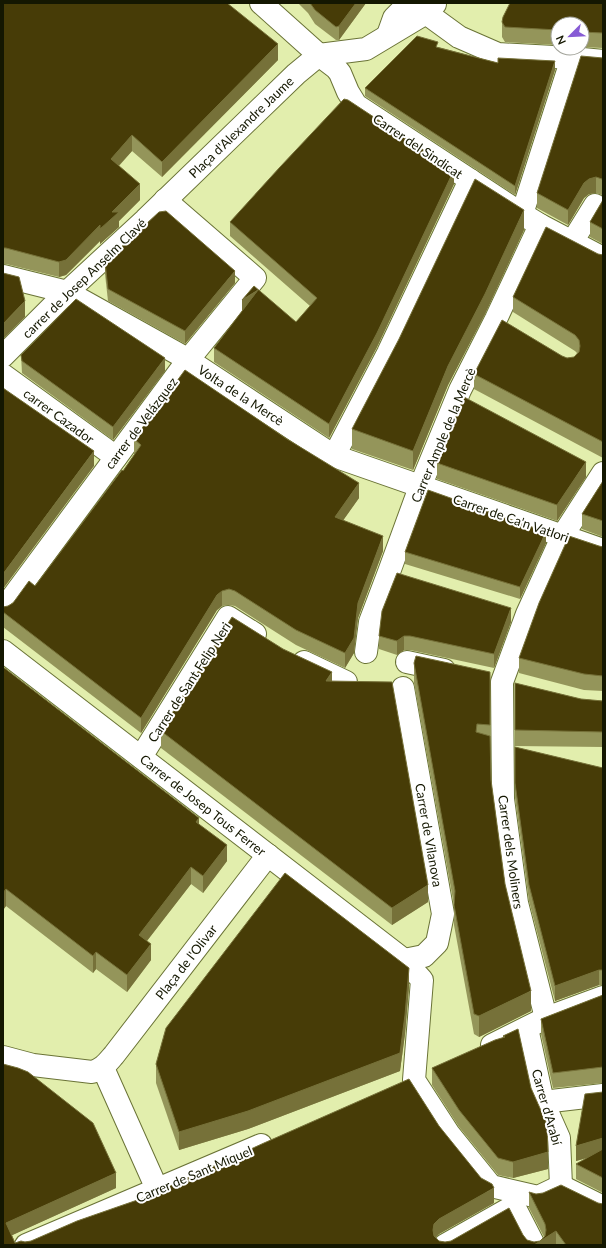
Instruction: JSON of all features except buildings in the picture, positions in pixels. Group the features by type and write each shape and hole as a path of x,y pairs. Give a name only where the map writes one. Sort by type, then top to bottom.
{"street":[{"name":"Carrer del Sindicat","path":"261,3 319,55 336,68 356,105 531,219 603,258"},
{"path":"319,55 366,49 388,36 423,6 459,37 498,54 603,61"},
{"name":"Plaça d'Alexandre Jaume","path":"165,200 296,74 319,55"},
{"name":"Carrer Ample de la Mercè","path":"366,652 370,622 420,486 458,395 496,319 531,219 572,58"},
{"path":"334,456 388,353 470,180"},
{"name":"carrer de Josep Anselm Clavé","path":"3,356 67,292 165,200"},
{"name":"carrer de Velázquez","path":"3,610 188,360 255,278 165,200"},
{"path":"572,242 595,205"},
{"name":"Volta de la Mercè","path":"3,276 67,292 188,360 334,456 420,486"},
{"path":"496,319 503,321 516,329"},
{"name":"carrer Cazador","path":"3,375 116,457"},
{"path":"458,395 479,406"},
{"path":"502,682 527,614 563,535 598,470"},
{"name":"Carrer de Ca'n Vatlori","path":"420,486 603,550"},
{"path":"389,572 411,579"},
{"path":"506,608 527,614"},
{"name":"Carrer de Sant Felip Neri","path":"141,757 228,617 277,648 346,682"},
{"name":"Carrer de Josep Tous Ferrer","path":"3,651 404,960 422,980 407,1083"},
{"path":"407,662 524,687"},
{"name":"Carrer dels Moliners","path":"502,682 503,799 517,903 536,1023"},
{"name":"Carrer de Vilanova","path":"403,688 443,914 437,943 424,956 404,960"},
{"name":"Plaça de l'Olivar","path":"103,1068 268,855"},
{"path":"472,1054 536,1023 603,997"},
{"name":"Carrer d'Arabí","path":"536,1023 543,1102 559,1138 561,1186"},
{"path":"3,1057 33,1065 92,1072 103,1068 157,1190"},
{"path":"436,1070 407,1083 491,1186 538,1197 561,1186 603,1207"},
{"path":"543,1102 603,1095"},
{"name":"Carrer de Sant Miquel","path":"26,1245 282,1136"},
{"path":"445,1245 514,1206 534,1245"}]}
